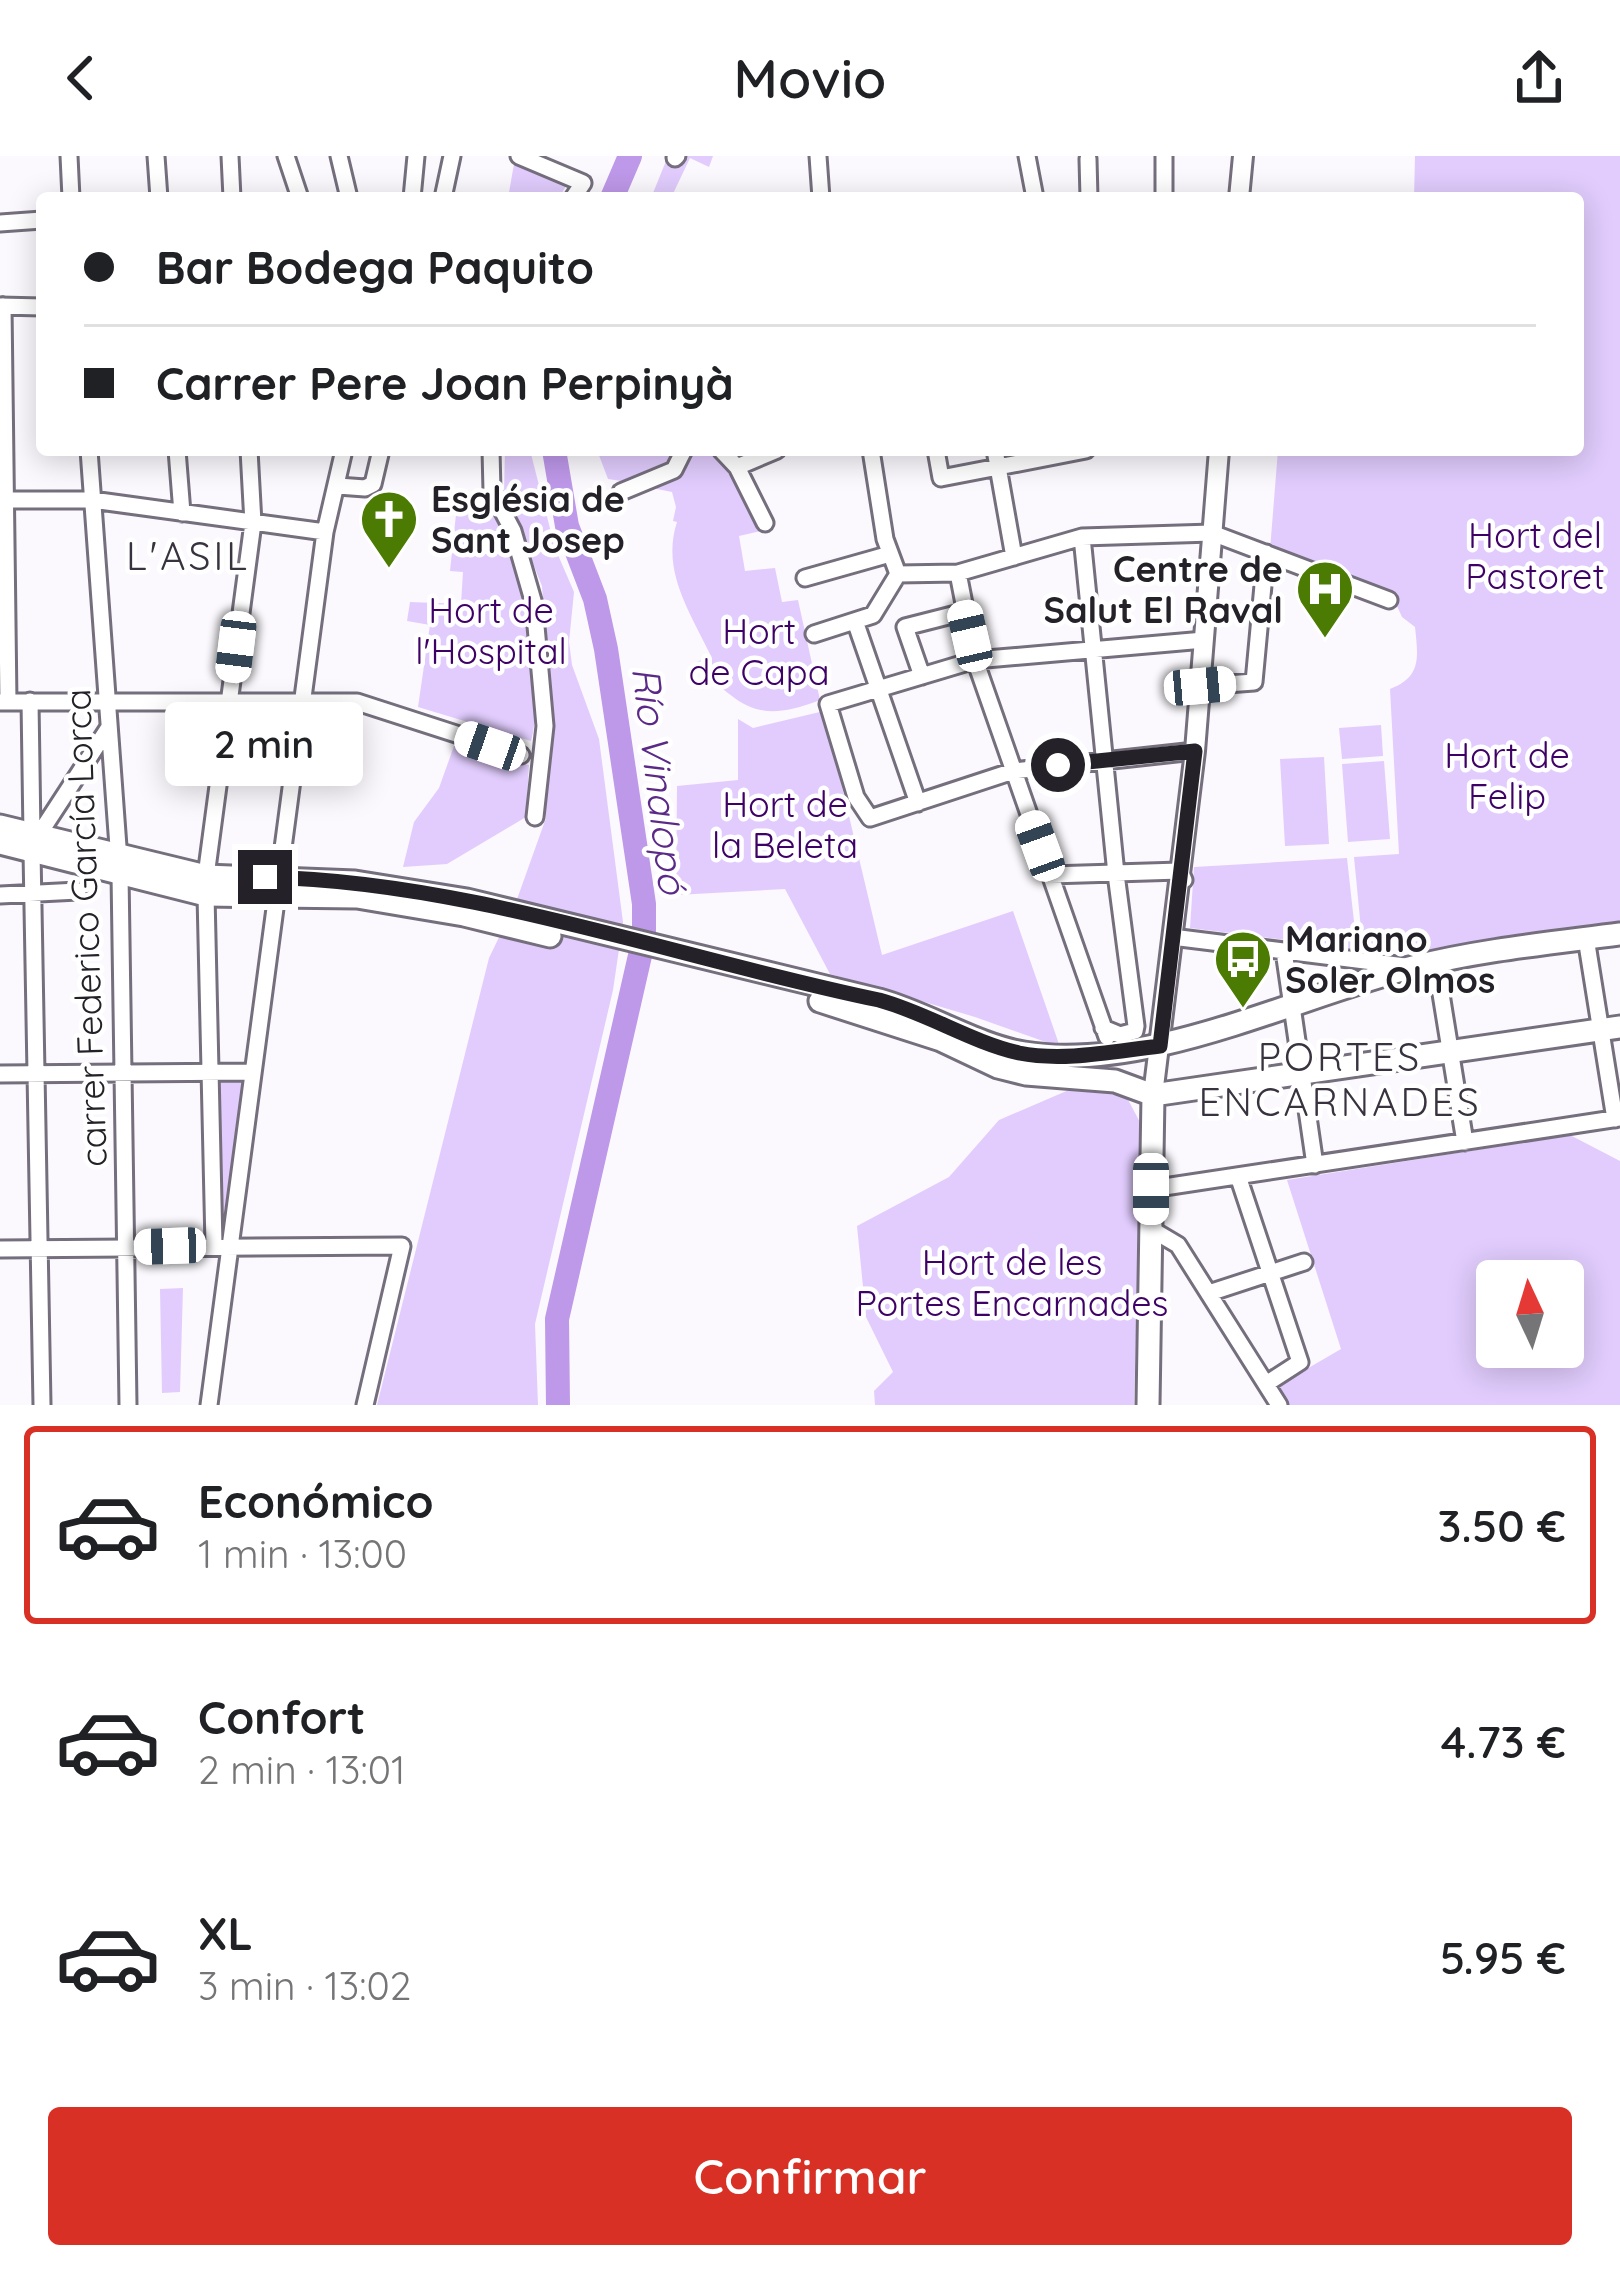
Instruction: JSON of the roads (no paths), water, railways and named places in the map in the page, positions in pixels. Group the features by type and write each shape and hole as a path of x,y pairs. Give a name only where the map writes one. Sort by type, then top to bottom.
{"main road":[{"path":"0,826 34,841 206,885 277,887 465,908 810,992 916,1010 1022,1053 1054,1056 1160,1046 1425,965 1620,934"},
{"path":"0,843 34,841"},
{"path":"810,992 941,1040 998,1067 1115,1082 1154,1095 1610,1028"},
{"path":"1115,1082 1115,1060 1124,1050"},
{"path":"1148,1405 1154,1095"}],"street":[{"path":"68,156 71,192"},
{"path":"156,156 159,192"},
{"path":"230,156 232,192"},
{"path":"286,156 298,192"},
{"path":"339,156 348,192"},
{"path":"414,192 416,156"},
{"path":"444,192 452,156"},
{"path":"520,156 584,183 577,192"},
{"path":"818,156 821,192"},
{"path":"1027,156 1034,192"},
{"path":"1164,156 1164,192"},
{"path":"1240,192 1243,156"},
{"path":"1088,159 1089,192"},
{"path":"0,223 36,220"},
{"path":"36,307 2,306 4,701 357,702 521,755"},
{"name":"carrer Federico García Lorca","path":"89,456 119,865 128,1405"},
{"path":"178,456 182,513"},
{"path":"221,1245 209,1073 206,885 254,523 249,456"},
{"path":"209,1405 221,1245 251,1072 325,532 343,456"},
{"path":"338,486 373,484 380,456"},
{"path":"491,456 491,491 513,531 534,604 544,726 535,818"},
{"path":"621,492 674,470 681,456"},
{"path":"727,456 765,523"},
{"path":"737,467 762,456"},
{"path":"872,456 898,574"},
{"path":"937,456 941,478 997,459 1014,556"},
{"path":"1154,1095 1195,751 1219,456"},
{"path":"3,500 92,500 325,532"},
{"path":"898,574 958,572 1082,537 1212,533 1389,600"},
{"path":"1082,537 1136,1026 1135,1031 1120,1035 1103,1028"},
{"path":"1200,686 1254,682 1266,553"},
{"path":"805,578 890,554"},
{"path":"958,572 975,660 1013,771 1103,1028 1113,1046 1124,1050"},
{"path":"814,634 873,614 898,574"},
{"path":"922,676 905,627 964,612"},
{"path":"855,621 918,803"},
{"path":"1195,751 1013,771 870,818 856,797 828,704 975,660 1204,640"},
{"path":"30,701 42,1405"},
{"path":"34,841 109,727"},
{"path":"1050,875 1180,871"},
{"path":"1180,871 1185,883 1182,926 1196,940"},
{"path":"0,895 78,891"},
{"path":"1172,938 1425,965 1451,1052 1465,1142"},
{"path":"1151,1189 1617,1119 1610,1028 1586,938"},
{"path":"1284,952 1315,1165"},
{"path":"0,1074 251,1072"},
{"path":"1238,1176 1300,1362 1266,1384"},
{"path":"1151,1229 1178,1245 1279,1405"},
{"path":"0,1249 402,1246 365,1405"},
{"path":"1209,1293 1304,1262"}],"waterway":[{"name":"Río Vinalopó","path":"615,192 630,156"},
{"name":"Río Vinalopó","path":"555,456 567,526 595,599 606,649 644,904 644,938 557,1319 558,1405"}],"place":[{"name":"Església de Sant Josep","path":"389,570"},
{"name":"Centre de Salut El Raval","path":"1325,640"},
{"name":"Mariano Soler Olmos","path":"1243,1010"}],"district":[{"name":"L'ASIL","path":"188,555"},
{"name":"PORTES ENCARNADES","path":"1340,1078"}],"park label":[{"name":"Hort del Pastoret","path":"1535,554"},
{"name":"Hort de l'Hospital","path":"491,630"},
{"name":"Hort de Capa","path":"759,650"},
{"name":"Hort de Felip","path":"1507,774"},
{"name":"Hort de la Beleta","path":"785,824"},
{"name":"Hort de les Portes Encarnades","path":"1012,1282"}]}
